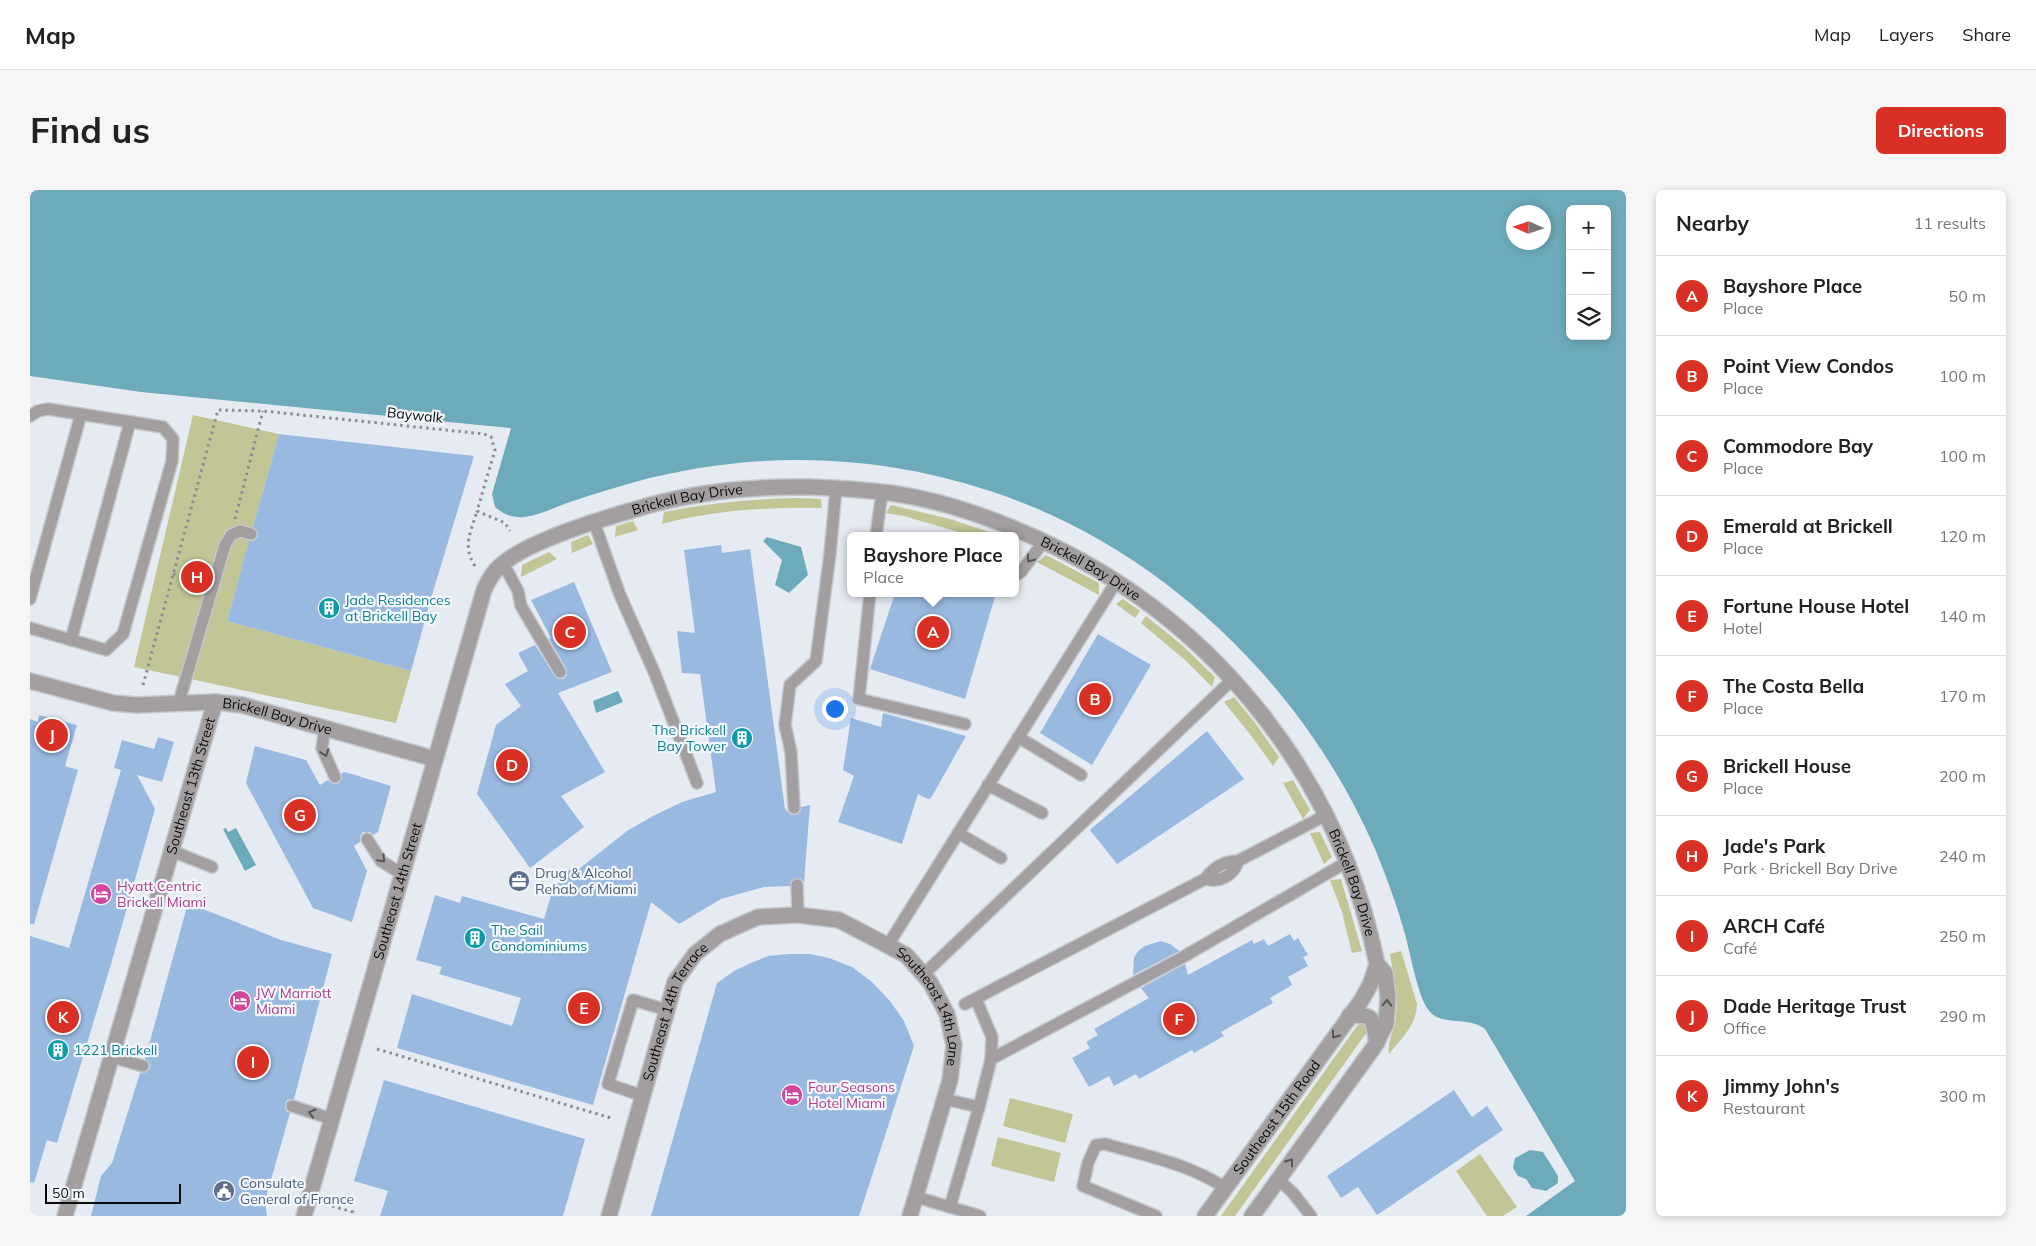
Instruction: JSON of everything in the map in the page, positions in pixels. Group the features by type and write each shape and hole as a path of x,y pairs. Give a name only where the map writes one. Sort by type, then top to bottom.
{"street":[{"name":"Brickell Bay Drive","path":"500,566 538,544 594,522 645,506 709,493 765,488 836,488 882,492 958,508 1018,529 1084,561 1167,618 1233,679 1264,715 1286,745 1326,815 1347,862 1362,903 1377,964"},
{"name":"Southeast 14th Street","path":"304,1216 484,590 500,566"},
{"name":"Brickell Bay Drive","path":"30,681 113,703 144,705 179,702 216,702 242,705 435,759"},
{"name":"Southeast 13th Street","path":"65,1216 216,702"},
{"name":"Southeast 14th Terrace","path":"609,1216 676,982 695,954 720,934 758,917 798,915 839,920"},
{"name":"Southeast 14th Lane","path":"839,920 906,955 930,982 948,1014 954,1045 950,1080 910,1216"},
{"name":"Southeast 15th Road","path":"1205,1216 1366,992 1377,964"},
{"path":"1252,1216 1377,1043 1386,1024 1388,998 1385,974 1377,964"},
{"path":"1349,1016 1364,1015 1372,1019 1377,1043"}],"lane":[{"path":"30,416 38,411 48,409 163,427 173,439 172,461 122,634 106,650 30,628"},
{"path":"30,599 81,414"},
{"path":"71,640 130,422"},
{"path":"794,808 791,752 785,725 790,686 816,660 830,554 836,488"},
{"path":"877,532 882,492"},
{"path":"594,522 620,595 655,674 697,783"},
{"path":"179,702 225,545 231,535 240,532 251,534"},
{"path":"1019,573 1044,541"},
{"path":"500,566 518,591 521,606 560,672"},
{"path":"888,946 1116,582"},
{"path":"870,597 859,700 965,724"},
{"path":"924,974 1233,679"},
{"path":"325,727 322,748 334,777"},
{"path":"1018,737 1081,775"},
{"path":"988,785 1042,813"},
{"path":"950,1207 980,1107 991,1058 992,1037 971,1002 1205,879 1218,881 1235,870 1238,861 1326,815"},
{"path":"958,833 1001,858"},
{"path":"367,838 381,861 402,874"},
{"path":"172,851 212,867"},
{"path":"991,1058 1183,957 1347,862"},
{"path":"797,885 798,915"},
{"path":"643,1096 608,1084 633,1000 667,1010"},
{"path":"112,1057 142,1066"},
{"path":"944,1099 980,1107"},
{"path":"292,1106 332,1119"},
{"path":"1156,1216 1083,1186 1088,1163 1096,1144 1105,1144 1177,1165 1205,1175 1225,1188"},
{"path":"1278,1179 1298,1199 1311,1216"},
{"path":"916,1197 980,1216"}],"path":[{"name":"Baywalk","path":"173,574 218,410 263,411 484,434 492,437 495,450 477,511"},
{"path":"231,535 263,411"},
{"path":"475,566 470,559 467,547 477,511 505,523 510,531"},
{"path":"143,685 173,574 213,587"},
{"path":"376,1049 611,1118"},
{"path":"332,1206 353,1212 352,1216"}],"green space":[{"path":"193,415 279,434 227,621 411,671 396,723 134,667"},
{"path":"797,498 821,499 822,508 742,510 701,515 662,524 664,512 730,502"},
{"path":"891,505 950,519 989,532 958,532 904,516 886,513"},
{"path":"633,521 638,530 615,537 616,526"},
{"path":"588,535 593,544 572,553 571,542"},
{"path":"549,552 557,559 521,577 522,565"},
{"path":"1046,555 1099,583 1099,595 1037,562"},
{"path":"1123,599 1140,611 1135,618 1116,604"},
{"path":"1146,616 1182,645 1215,677 1212,687 1185,660 1141,623"},
{"path":"1234,697 1279,757 1273,766 1224,702"},
{"path":"1293,780 1310,810 1303,819 1283,783"},
{"path":"1320,832 1332,857 1324,864 1310,833"},
{"path":"1341,879 1362,951 1352,953 1342,912 1330,880"},
{"path":"1401,951 1417,1004 1414,1018 1408,1031 1389,1054 1396,1008 1395,985 1390,954"},
{"path":"1362,1022 1365,1023 1368,1029 1367,1032 1235,1216 1221,1216 1357,1026"},
{"path":"1010,1098 1073,1114 1065,1143 1003,1126"},
{"path":"998,1137 1061,1153 1054,1182 991,1166"},
{"path":"1480,1154 1517,1207 1503,1216 1487,1216 1456,1171"}],"water":[{"path":"30,190 1626,190 1626,1216 1526,1216 1575,1181 1485,1029 1470,1023 1439,1018 1427,1008 1417,982 1405,934 1387,880 1375,849 1345,789 1309,732 1267,679 1220,630 1168,585 1112,547 1052,515 990,491 947,478 858,463 813,460 768,461 679,472 604,491 537,514 516,517 505,514 495,507 492,494 511,428 141,392 30,376"},
{"path":"767,537 801,547 808,575 789,593 775,585 782,560 763,541"},
{"path":"618,691 623,702 596,713 593,701"},
{"path":"226,828 228,832 236,828 256,865 245,871 223,829"},
{"path":"1530,1150 1543,1152 1558,1176 1558,1183 1546,1191 1532,1188 1526,1179 1518,1176 1513,1168 1515,1158"}],"building":[{"path":"279,434 474,456 411,671 227,621 249,541 253,541 258,536 258,532 253,527"},
{"path":"721,545 722,553 750,549 785,809 790,814 795,815 800,812 801,807 810,805 804,882 796,878 791,881 790,886 764,887 721,899 679,924 651,902 593,1105 397,1048 412,994 512,1026 521,998 439,974 442,967 416,960 435,895 460,903 462,896 544,919 553,889 570,869 575,872 627,831 653,816 682,802 716,792 700,674 682,673 677,631 695,633 684,550"},
{"path":"574,582 612,672 558,693 605,772 561,796 584,827 530,868 477,794 496,725 521,706 505,684 528,671 518,653 535,645 556,678 563,679 567,675 566,668 549,639 551,638 531,600"},
{"path":"894,597 995,597 965,699 870,669"},
{"path":"1098,634 1151,665 1092,765 1040,733"},
{"path":"883,713 966,736 931,798 928,799 918,794 902,844 838,822 854,776 843,770 851,718 881,727"},
{"path":"39,715 77,725 65,766 78,770 34,924 30,924 30,719 38,722"},
{"path":"1207,731 1244,779 1117,864 1090,830"},
{"name":"1221 Brickell","path":"158,737 174,742 162,782 137,775 155,809 111,964 57,1143 47,1140 34,1183 30,1182 30,936 69,948 121,770 114,768 122,740 154,749"},
{"path":"255,746 306,760 320,785 328,780 338,784 342,778 342,773 345,772 391,786 378,832 373,835 370,832 363,832 360,836 360,842 354,846 367,871 352,922 313,908 246,783"},
{"path":"188,903 281,940 332,954 294,1099 287,1100 285,1104 286,1111 290,1113 265,1201 267,1216 91,1216 101,1176 112,1163 140,1073 145,1073 150,1069 150,1064 145,1059"},
{"path":"1290,934 1294,941 1298,938 1308,955 1303,957 1308,966 1288,977 1292,985 1270,998 1273,1003 1221,1032 1224,1036 1194,1053 1192,1050 1139,1079 1136,1074 1114,1086 1109,1076 1089,1087 1072,1058 1090,1048 1086,1042 1098,1035 1094,1029 1149,998 1141,988 1185,964 1188,975 1252,940 1254,944 1264,939 1268,946"},
{"path":"1161,941 1170,944 1179,951 1133,975 1134,958 1138,951 1145,946"},
{"name":"Four Seasons Hotel Miami","path":"810,954 829,958 852,967 872,982 890,1001 904,1021 914,1046 859,1216 651,1216 717,983 734,971 768,956"},
{"path":"384,1080 585,1139 563,1216 380,1216 388,1191 354,1181"},
{"path":"1454,1090 1472,1117 1487,1106 1503,1130 1377,1215 1358,1187 1341,1198 1327,1176"}],"place":[{"name":"Jade's Park","path":"197,577"},
{"name":"Jade Residences at Brickell Bay","path":"329,608"},
{"name":"Commodore Bay","path":"570,632"},
{"name":"Bayshore Place","path":"933,632"},
{"name":"Point View Condos","path":"1095,699"},
{"name":"Dade Heritage Trust","path":"52,735"},
{"name":"The Brickell Bay Tower","path":"742,738"},
{"name":"Emerald at Brickell","path":"512,765"},
{"name":"Brickell House","path":"300,815"},
{"name":"Drug & Alcohol Rehab of Miami","path":"519,881"},
{"name":"Hyatt Centric Brickell Miami","path":"101,894"},
{"name":"The Sail Condominiums","path":"475,938"},
{"name":"JW Marriott Miami","path":"240,1001"},
{"name":"Fortune House Hotel","path":"584,1008"},
{"name":"Jimmy John's","path":"63,1017"},
{"name":"The Costa Bella","path":"1179,1019"},
{"name":"1221 Brickell","path":"58,1050"},
{"name":"ARCH Café","path":"253,1062"},
{"name":"Four Seasons Hotel Miami","path":"792,1095"},
{"name":"Consulate General of France","path":"224,1191"}]}
